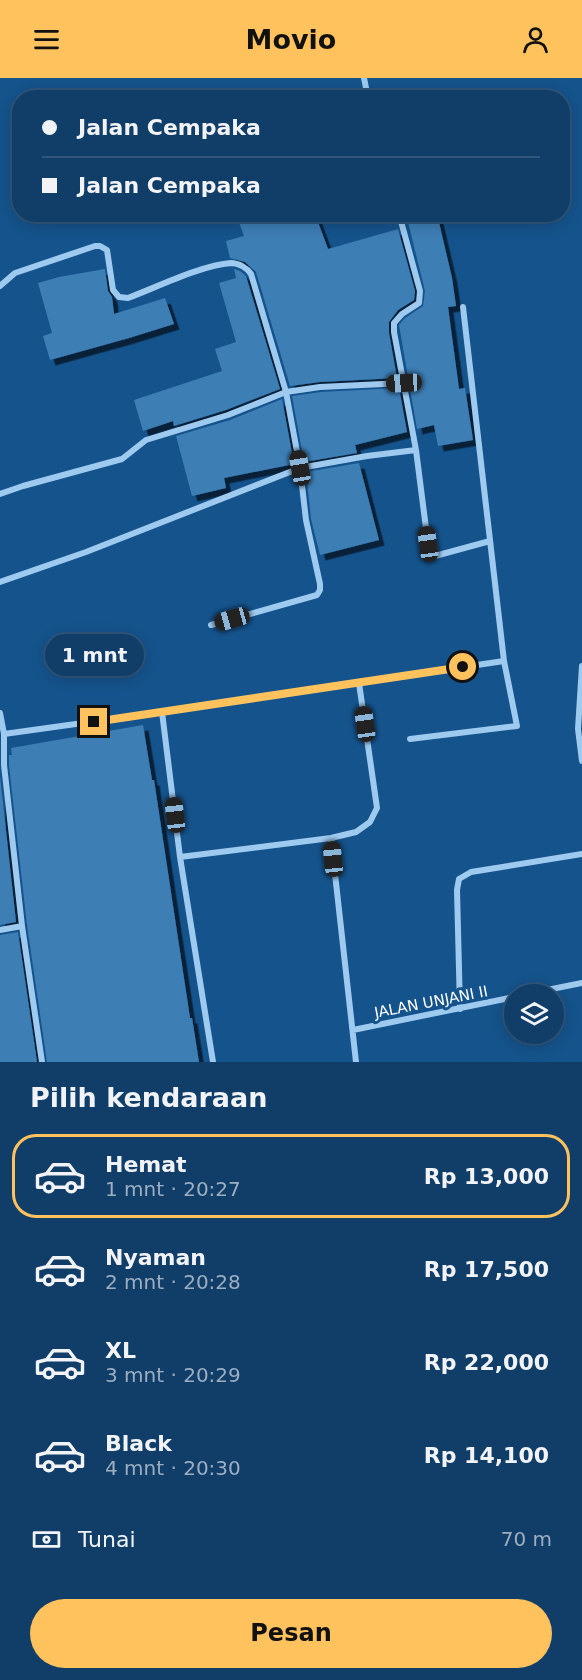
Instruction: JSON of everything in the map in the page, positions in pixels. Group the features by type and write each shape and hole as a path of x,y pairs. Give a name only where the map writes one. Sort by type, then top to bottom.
{"street":[{"path":"401,222 420,291 418,303 394,323 394,332 416,450 428,544 435,556 490,540"},
{"path":"0,286 15,273 95,246 107,250 113,290 118,297 128,298 207,267 234,263 248,269 286,392 300,468 306,520 320,590 317,595 211,625"},
{"path":"410,739 517,726 504,661 463,308"},
{"path":"0,494 122,459 146,440 228,415 286,392 320,387 404,383"},
{"path":"0,582 86,552 300,468 416,450"},
{"path":"4,734 504,661"},
{"path":"582,666 580,729 582,761"},
{"path":"180,857 331,838 356,832 370,822 377,808 359,682"},
{"path":"162,712 180,857 213,1062"},
{"path":"0,714 4,734 2,765 42,1062"},
{"path":"331,838 356,1062"},
{"path":"460,1009 457,890 459,879 471,872 582,854"},
{"path":"0,930 22,926"},
{"path":"564,986 582,982"},
{"name":"JALAN UNJANI II","path":"353,1030 504,999"}],"building":[{"path":"239,222 318,222 328,249 398,229 415,291 414,300 398,310 389,322 397,378 290,386 256,272 245,262 230,258 226,241 244,236"},
{"path":"408,222 439,222 456,306 448,307 459,389 465,388 473,440 438,446 434,425 417,429 399,325 423,306 425,291"},
{"path":"105,269 114,314 165,298 174,324 50,360 43,336 52,333 38,283"},
{"path":"234,269 246,276 280,389 226,410 174,426 173,421 143,431 134,400 222,371 215,349 236,342 219,283 236,278"},
{"path":"399,388 407,432 355,445 357,453 304,462 292,396 321,392"},
{"path":"282,399 294,464 224,478 226,488 192,496 176,436 230,420"},
{"path":"359,463 379,540 320,555 311,519 306,472"},
{"path":"143,725 152,780 154,780 190,1018 192,1018 199,1062 47,1062 27,925 9,755 12,755 11,748"},
{"path":"0,776 16,922 0,925"},
{"path":"18,932 37,1062 0,1062 0,935"}],"route":[{"path":"94,722 463,667"}]}
